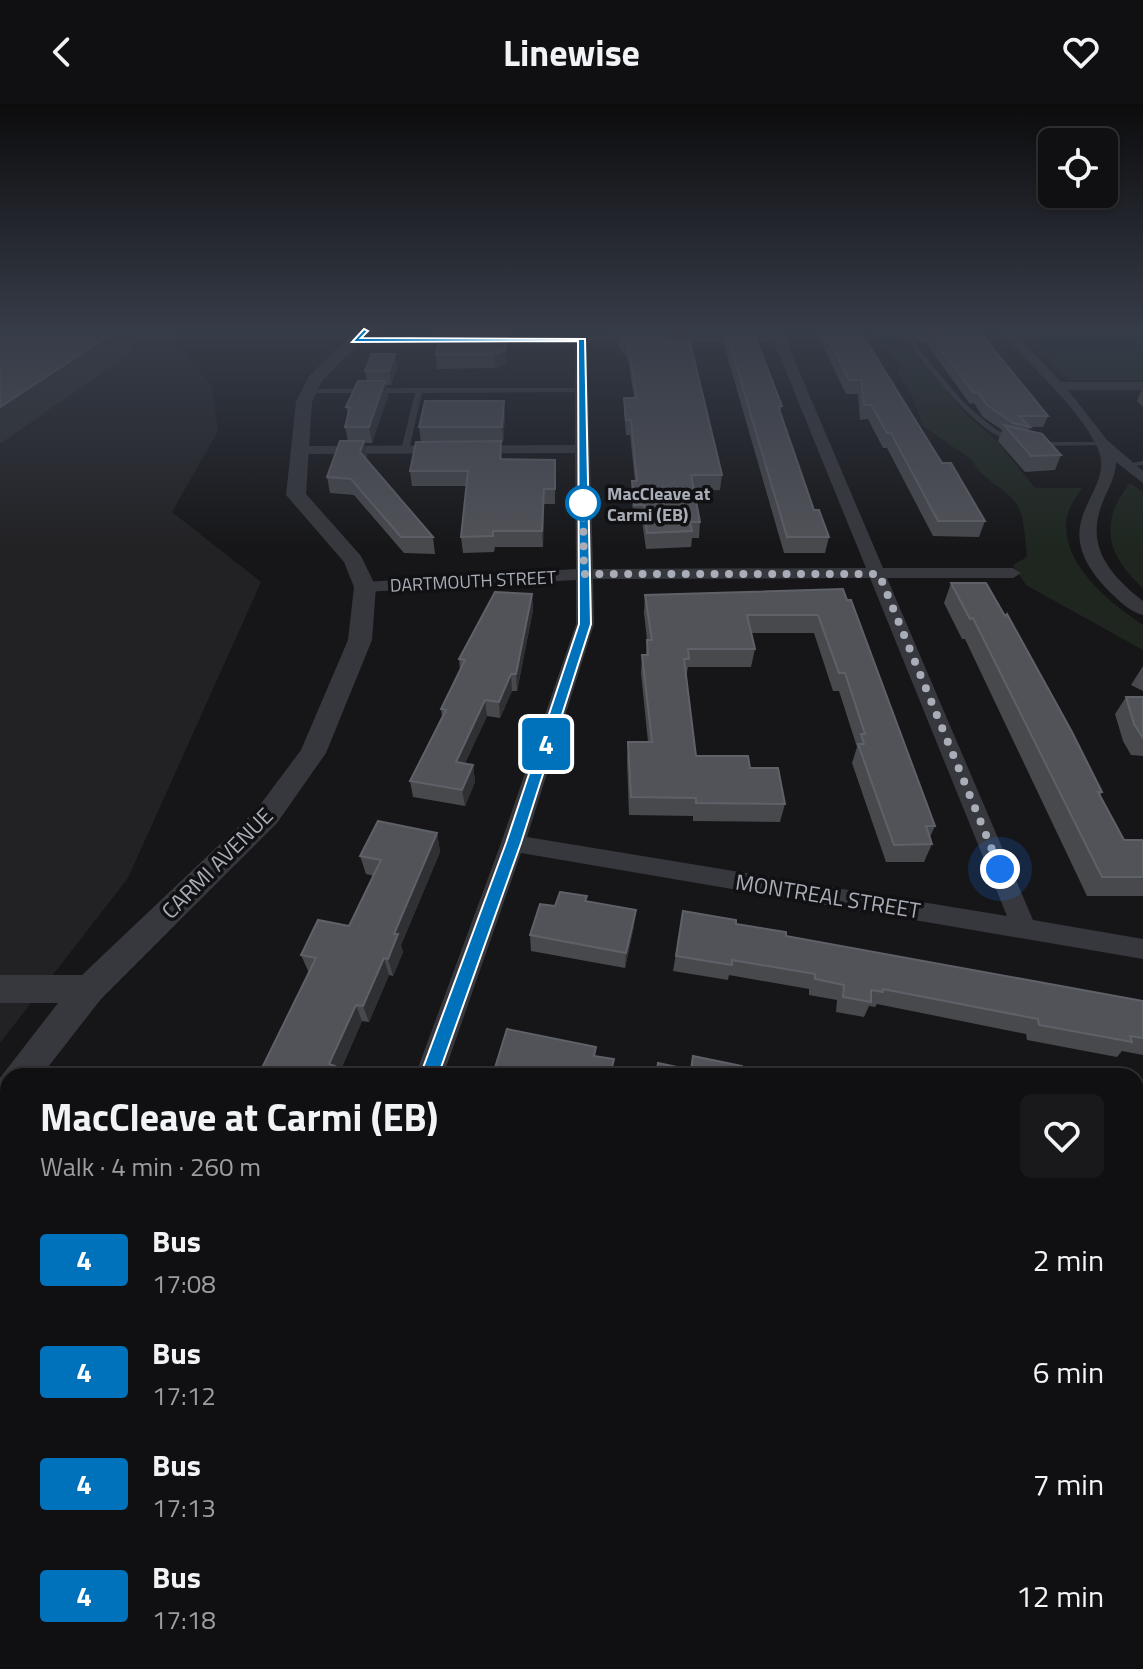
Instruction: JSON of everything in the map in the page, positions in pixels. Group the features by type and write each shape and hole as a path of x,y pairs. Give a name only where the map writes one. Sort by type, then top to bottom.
{"street":[{"path":"304,404 296,495 354,560 365,587"},
{"path":"432,1068 513,843 585,624 582,404"},
{"path":"807,404 1024,928"},
{"path":"1071,404 1105,444 1143,479"},
{"path":"1105,444 1109,471 1086,521 1087,543 1105,576 1143,610"},
{"path":"299,450 583,449"},
{"name":"DARTMOUTH STREET","path":"365,587 584,574 1013,573"},
{"name":"CARMI AVENUE","path":"26,1068 89,989 267,816 313,753 360,640 365,587"},
{"name":"MONTREAL STREET","path":"513,843 1143,949"},
{"path":"0,989 89,989"}],"lane":[{"path":"405,450 416,404"},
{"path":"966,404 1001,438 1027,444 1105,444"},
{"path":"1126,465 1143,463"}],"shaded area":[{"path":"0,404 214,404 218,431 172,512 261,582 128,878 0,1043"},
{"path":"915,404 958,404 999,443 1035,488 1082,488 1067,517 1069,543 1083,572 1118,607 1143,625 1143,650 1026,585 1013,565 1027,557 1018,506 981,473 972,460 923,426"},
{"path":"1130,483 1143,492 1143,588 1121,564 1111,538 1113,511"}],"building":[{"path":"347,404 377,404 369,427 345,427 350,407 346,407"},
{"path":"424,404 504,404 502,427 419,427"},
{"path":"625,404 705,404 722,475 691,475 700,522 690,522 692,531 647,533 644,505 634,505 632,481 637,481 631,420 626,420"},
{"path":"748,404 781,404 778,406 814,510 819,510 829,537 787,537"},
{"path":"905,404 942,463 951,463 985,521 938,521 891,433 887,433 871,405 864,405"},
{"path":"1038,404 1048,416 1019,416 1030,427 1013,423 987,405"},
{"path":"1004,425 1042,434 1061,455 1031,456"},
{"path":"340,441 364,441 360,452 433,537 401,537 351,479 327,477"},
{"path":"501,441 500,459 555,460 555,489 544,489 542,531 493,531 493,536 461,537 468,471 410,471 416,442"},
{"path":"951,583 986,583 1005,616 1007,614 1072,732 1102,792 1098,792 1124,840 1143,840 1143,877 1102,877 973,618 970,619"},
{"path":"843,589 847,600 851,600 935,826 926,826 932,844 894,845 858,744 864,744 861,734 865,734 845,673 839,673 818,615 747,615 755,649 688,649 689,659 684,659 696,756 748,756 750,768 778,768 785,804 696,803 696,798 631,797 628,742 652,742 642,655 648,655 647,640 652,640 645,595"},
{"path":"495,592 532,594 516,674 511,674 499,702 485,700 456,762 473,765 462,790 410,781 446,710 441,709 465,660 459,659"},
{"path":"1126,697 1143,697 1143,738 1134,724"},
{"path":"378,821 437,833 394,934 398,934 388,959 384,958 363,1006 356,1005 329,1064 334,1068 262,1068 316,958 301,955 318,920 349,926 381,860 360,856"},
{"path":"560,892 587,896 585,901 636,910 626,953 530,935 540,904 555,906"},
{"path":"683,911 786,932 786,936 1143,1001 1143,1038 1130,1036 1132,1042 1039,1025 1038,1019 883,989 883,992 871,990 871,1002 843,997 844,985 815,979 815,974 732,960 732,965 676,956"},
{"path":"507,1029 596,1047 594,1056 614,1059 612,1068 495,1068"},
{"path":"693,1056 742,1066 742,1068 691,1068"},
{"path":"658,1063 682,1068 657,1068"}],"bus line":[{"name":"4","path":"432,1068 513,843 585,624 582,404"}],"place":[{"name":"MacCleave at Carmi (EB)","path":"583,503"}],"route":[{"path":"583,503 584,574 879,574 1000,869"}]}
